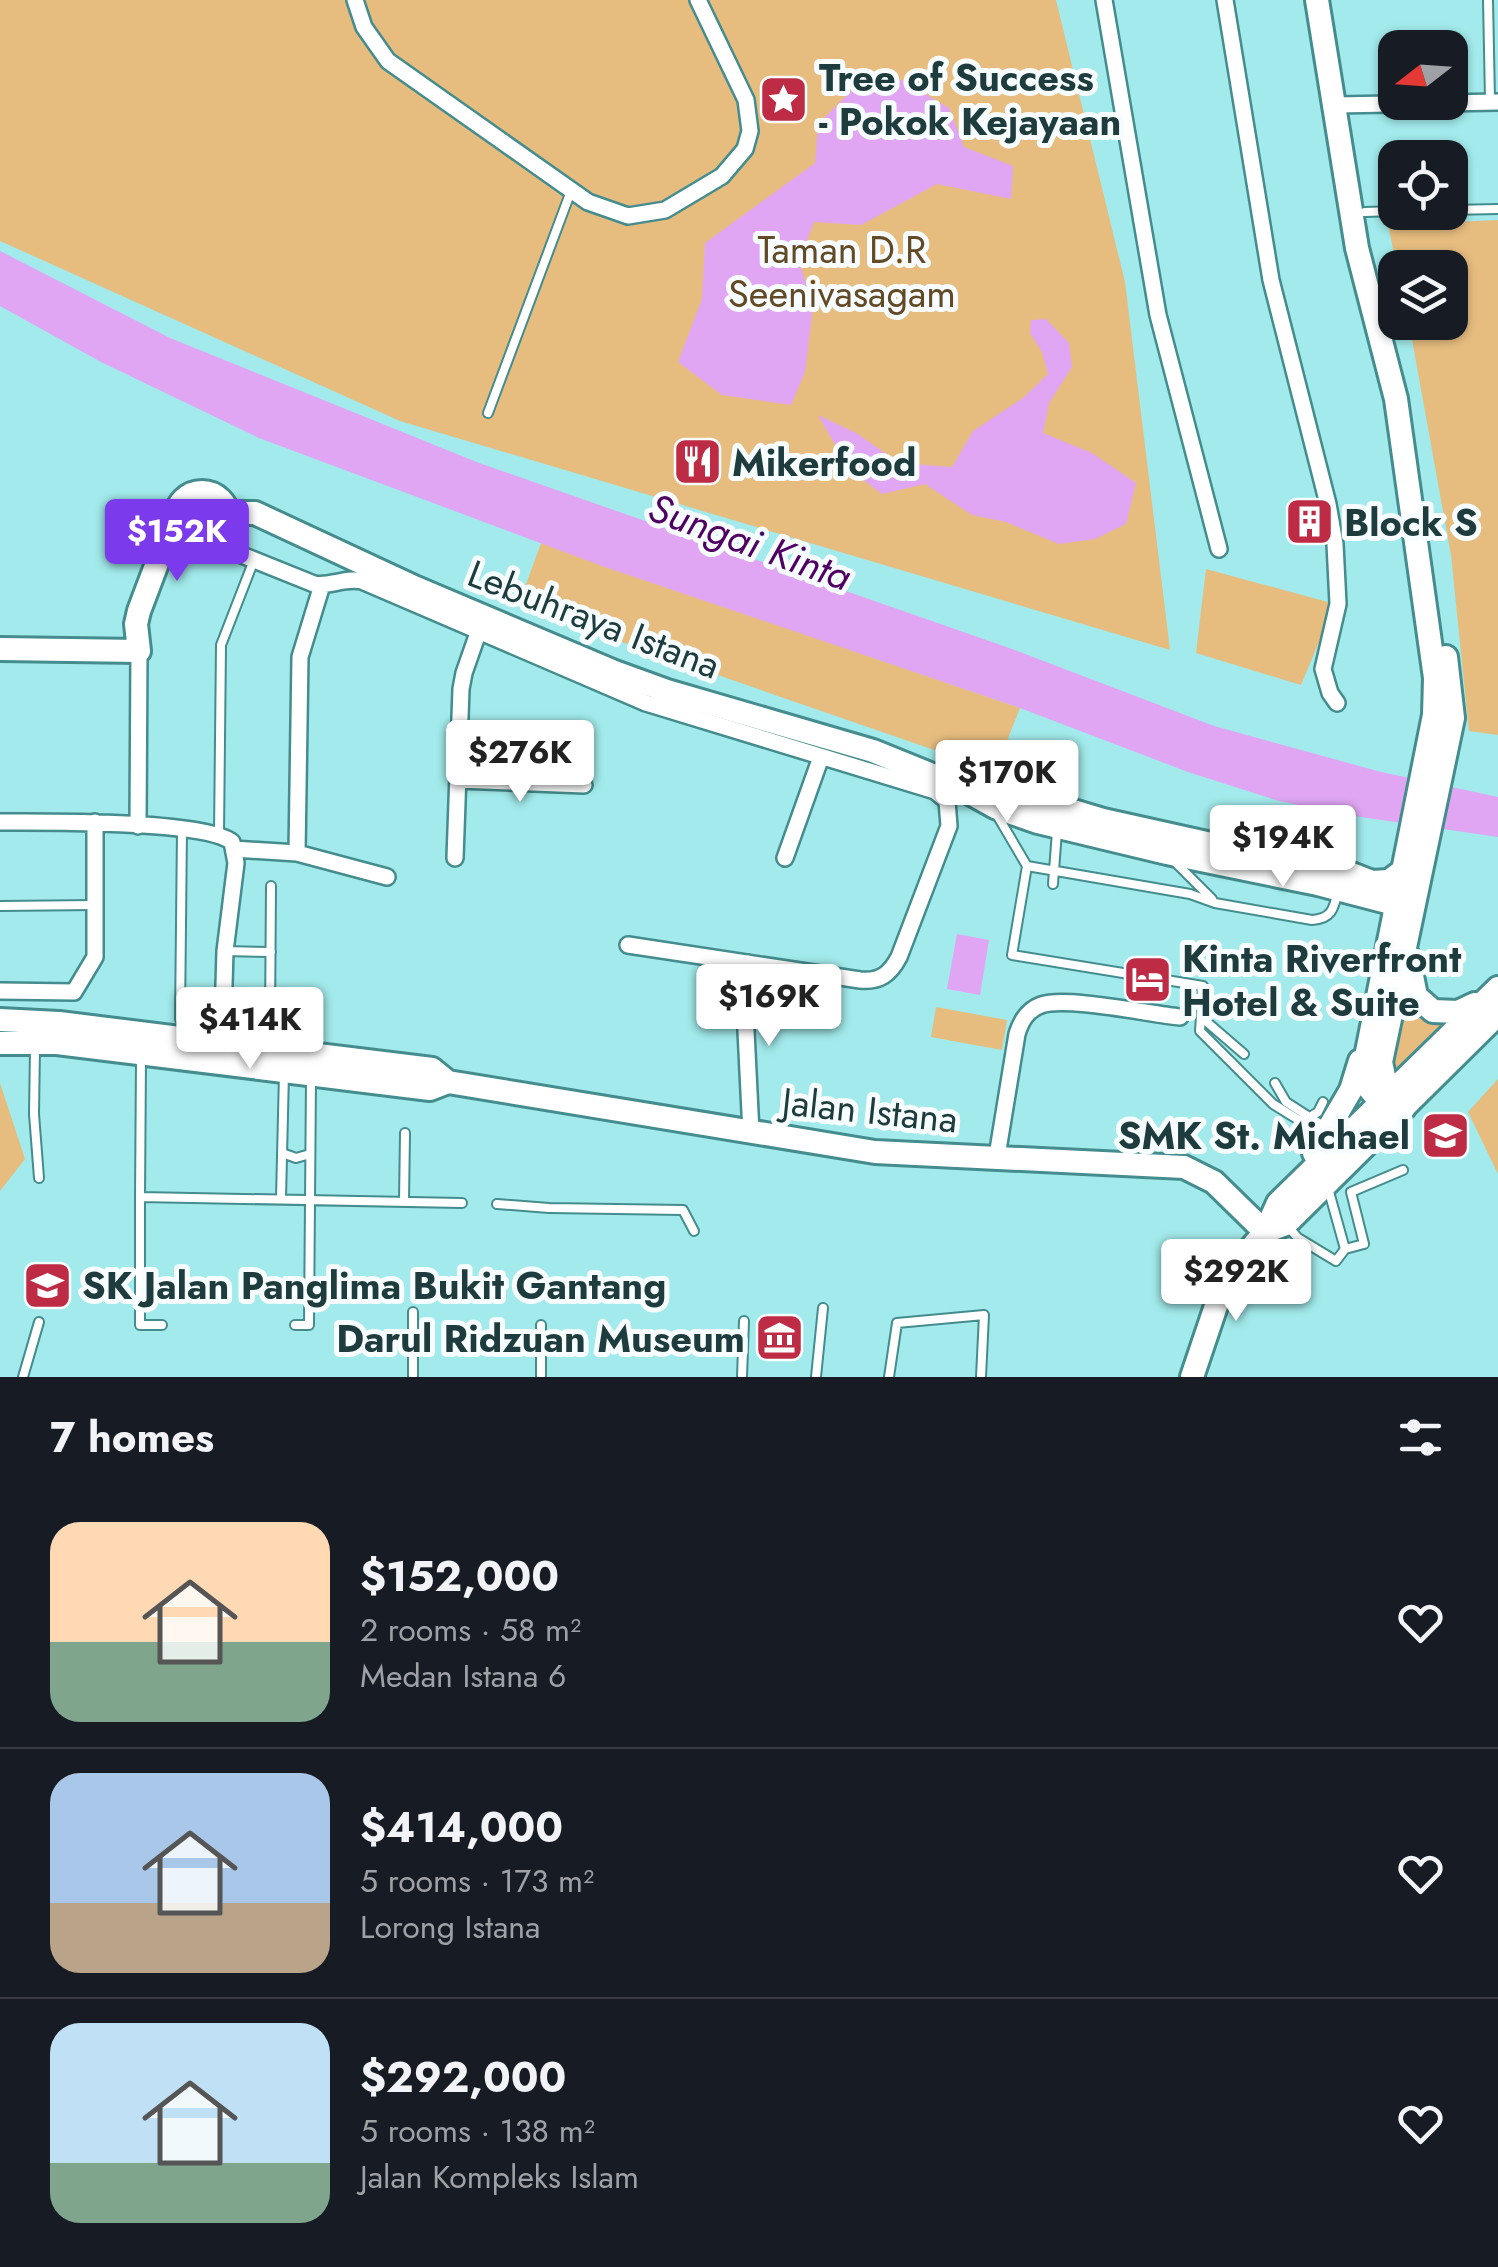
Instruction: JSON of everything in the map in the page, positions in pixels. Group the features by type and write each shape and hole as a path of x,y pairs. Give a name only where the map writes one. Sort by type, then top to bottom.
{"main road":[{"path":"1316,0 1408,396 1453,718 1439,740 1412,871 1407,948 1412,986 1416,996 1433,1012 1458,1012 1495,999"},
{"path":"1329,0 1357,248 1396,399 1435,678 1434,714 1439,740"},
{"path":"191,494 215,496 228,518 224,533 177,554 150,612 139,651 139,610 176,513 191,494"},
{"name":"Lebuhraya Istana","path":"215,496 252,503 298,533"},
{"path":"176,513 177,528 202,543"},
{"name":"Lebuhraya Istana","path":"228,518 254,513 416,588 612,671 873,751 992,797 1046,801 1102,820 1256,854 1326,864 1372,882 1388,881 1412,871"},
{"path":"0,649 139,651"},
{"path":"992,797 1042,812 1056,826 1308,881 1394,904"},
{"path":"1256,854 1308,870 1330,881 1338,891"},
{"path":"1392,1105 1366,1079 1370,1029 1394,904 1412,871"},
{"path":"1392,1105 1381,1062 1407,948"},
{"path":"1192,1377 1219,1297 1245,1255 1326,1184 1392,1105 1495,999"},
{"path":"0,1022 141,1053 222,1053"},
{"path":"1291,1189 1320,1124 1351,1090 1370,1029"},
{"path":"0,1043 36,1032 222,1053"},
{"name":"Jalan Istana","path":"222,1053 311,1064 430,1089 448,1082 876,1152 1184,1167 1214,1182 1276,1228"},
{"path":"1276,1228 1278,1203 1291,1189 1392,1105"}],"street":[{"path":"355,0 364,27 388,61 571,191 609,212 646,216 664,210 722,176 745,149 750,131 746,100 698,0"},
{"path":"1104,0 1154,300 1220,549"},
{"path":"1225,0 1271,280 1335,544 1338,604 1323,669 1337,703"},
{"path":"1342,105 1494,102"},
{"path":"202,543 322,585 362,581 646,702 935,791 942,794 950,809 948,826 899,958 878,979 860,980 628,946"},
{"path":"297,853 300,657 322,585"},
{"path":"454,858 464,673 478,633"},
{"path":"138,826 139,651"},
{"path":"785,858 822,757"},
{"path":"458,780 584,785"},
{"path":"0,822 95,822 219,835 232,842 236,863 225,951 222,1053"},
{"path":"0,991 74,992 95,958 95,822"},
{"path":"234,849 297,853 387,876"},
{"path":"748,962 744,990 750,1132"},
{"path":"997,1156 1017,1034 1030,1011 1057,1002 1180,1017"}],"lane":[{"path":"1492,6 1494,102"},
{"path":"488,413 571,191"},
{"path":"1468,210 1498,209"},
{"path":"1365,212 1378,212"},
{"path":"219,835 221,644 254,560"},
{"path":"992,797 1002,826 1027,866 1012,955 1203,986 1200,1031 1289,1117 1320,1124"},
{"path":"1053,884 1056,826"},
{"path":"180,1019 182,830"},
{"path":"1167,853 1215,903"},
{"path":"1027,866 1312,920 1334,910 1338,891"},
{"path":"270,886 270,1021"},
{"path":"0,906 95,905"},
{"path":"225,951 270,952"},
{"path":"1201,1017 1244,1054"},
{"path":"36,1032 34,1114 39,1178"},
{"path":"141,1053 140,1324 162,1324"},
{"path":"281,1198 284,1061"},
{"path":"295,1325 309,1325 311,1064"},
{"path":"1275,1083 1286,1102 1320,1124"},
{"path":"1320,1124 1322,1102"},
{"path":"404,1201 405,1133"},
{"path":"282,1153 296,1158 310,1154"},
{"path":"1276,1228 1336,1261 1345,1249 1364,1244 1351,1192 1403,1170"},
{"path":"1326,1184 1345,1249"},
{"path":"140,1197 462,1203"},
{"path":"497,1204 683,1210 694,1230"},
{"path":"816,1377 823,1308"},
{"path":"412,1312 414,1377"},
{"path":"890,1377 896,1324 984,1315 981,1377"},
{"path":"742,1377 744,1321"},
{"path":"23,1377 40,1322"},
{"path":"541,1326 541,1377"}],"green space":[{"name":"Taman D.R Seenivasagam","path":"0,0 1056,0 1125,282 1170,650 400,421 0,241"},
{"path":"1498,220 1498,735 1469,731 1451,555 1412,340 1468,340 1468,250 1393,250 1389,230 1468,230 1468,221"},
{"path":"541,543 1020,708 995,771 518,606"},
{"path":"1206,569 1335,604 1301,685 1196,653"},
{"path":"1405,1002 1446,1026 1397,1074 1390,1065"},
{"path":"936,1007 1007,1020 1002,1050 931,1037"},
{"path":"1498,1079 1498,1174 1468,1112"},
{"path":"0,1083 25,1159 0,1191"}],"shaded area":[{"path":"896,77 949,108 964,147 1013,166 1011,199 937,184 861,225 814,222 799,261 813,306 805,372 791,405 722,395 678,362 702,299 705,243 815,163 818,124 851,91"},
{"name":"Sungai Kinta","path":"0,251 170,338 479,463 1012,649 1214,726 1381,772 1498,797 1498,837 1279,801 1188,772 1020,708 602,566 259,438 101,362 0,306"},
{"path":"1046,319 1069,343 1072,367 1049,403 1043,433 1092,453 1136,483 1126,524 1095,539 1059,544 1006,522 972,515 925,484 882,494 849,469 818,415 858,434 899,463 952,467 973,431 1023,398 1048,374 1042,352 1030,333 1031,320"},
{"path":"957,934 989,940 980,995 947,989"}],"place":[{"name":"Tree of Success - Pokok Kejayaan","path":"784,99"},
{"name":"Mikerfood","path":"697,462"},
{"name":"Block S","path":"1309,522"},
{"name":"Kinta Riverfront Hotel & Suite","path":"1147,980"},
{"name":"SMK St. Michael","path":"1445,1135"},
{"name":"SK Jalan Panglima Bukit Gantang","path":"47,1285"},
{"name":"Darul Ridzuan Museum","path":"780,1338"}]}
